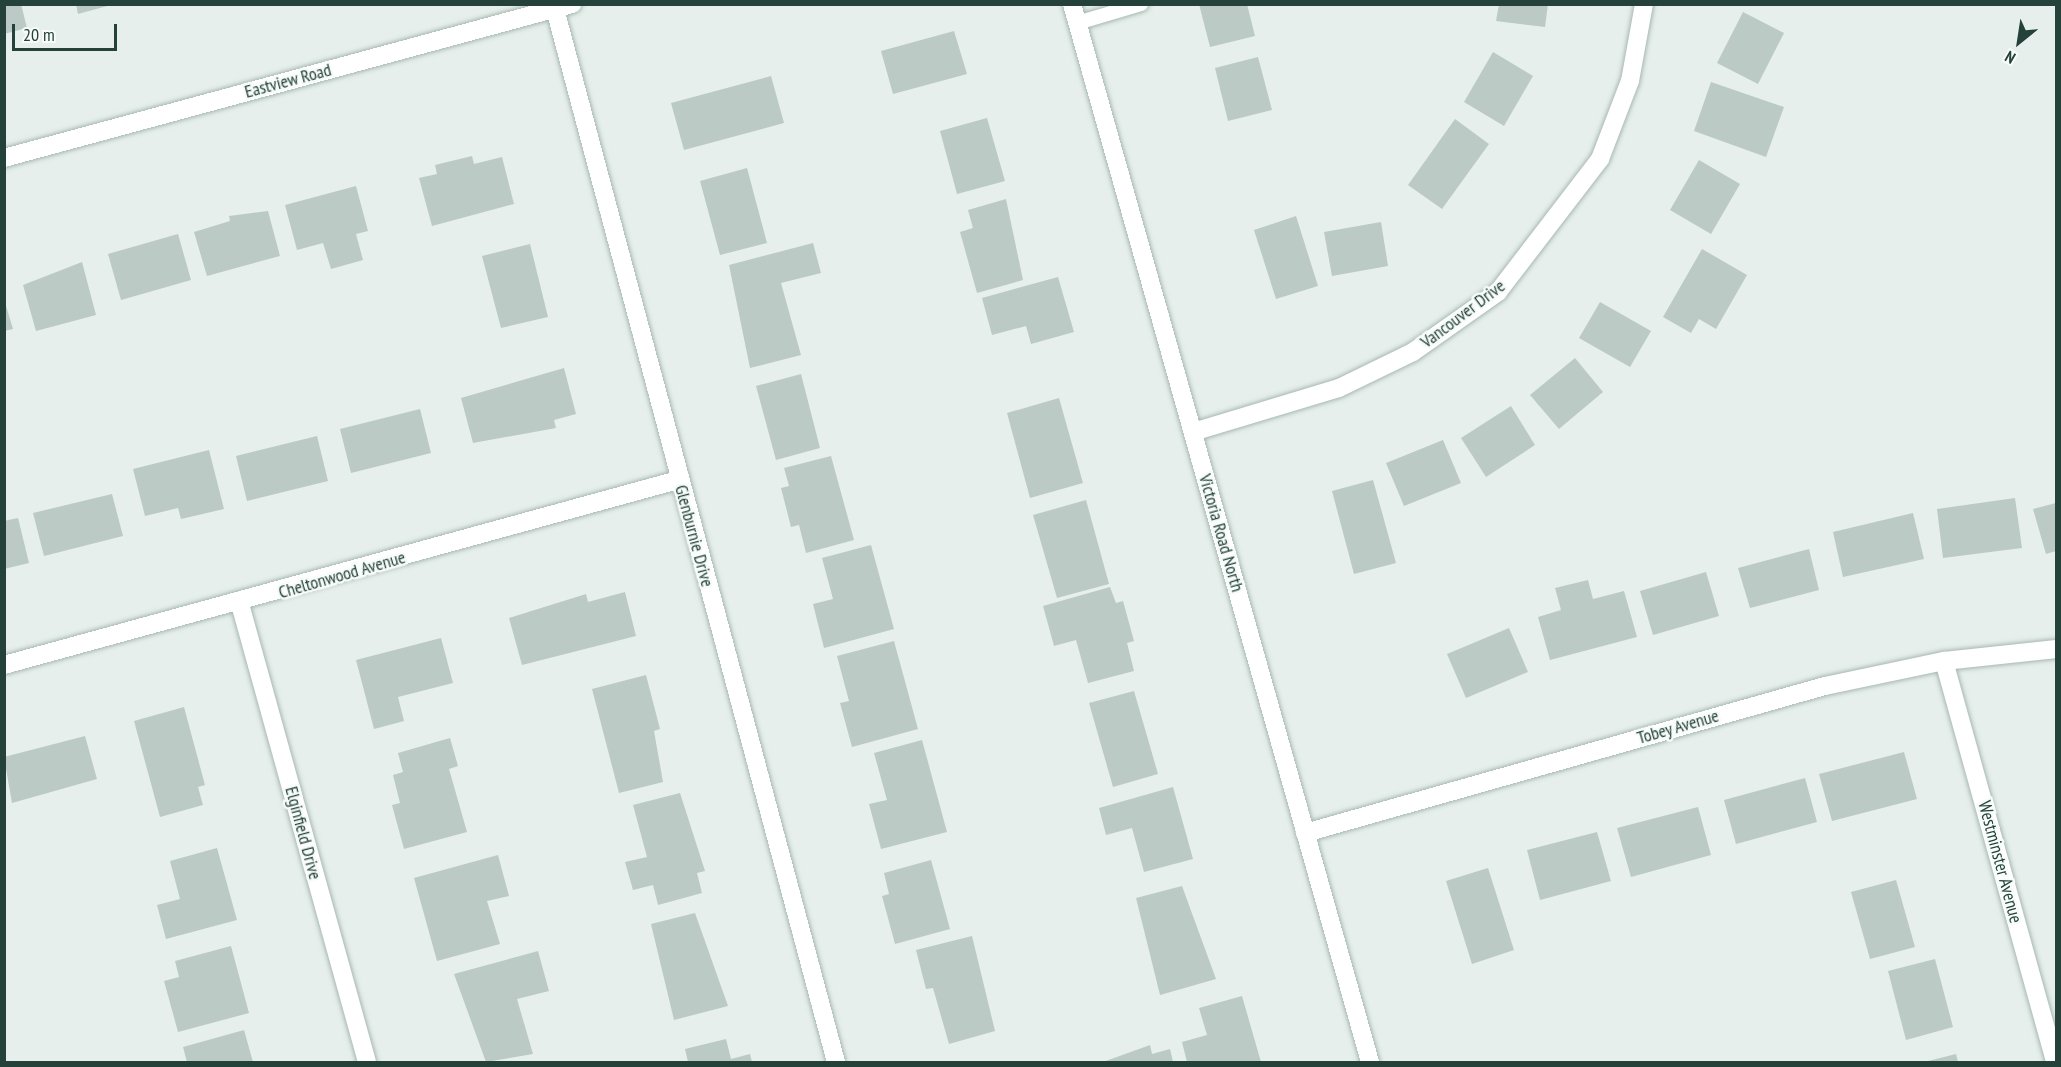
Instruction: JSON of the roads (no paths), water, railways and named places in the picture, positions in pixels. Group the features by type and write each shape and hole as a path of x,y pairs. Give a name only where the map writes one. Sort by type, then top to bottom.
{"street":[{"name":"Victoria Road North","path":"1072,4 1370,1062"},
{"name":"Vancouver Drive","path":"1193,432 1339,388 1413,352 1498,292 1600,159 1630,81 1644,4"},
{"name":"Eastview Road","path":"4,158 564,7"},
{"name":"Glenburnie Drive","path":"564,7 678,480 836,1062"},
{"name":"Cheltonwood Avenue","path":"4,665 240,604 678,480"},
{"name":"Elginfield Drive","path":"240,604 367,1062"},
{"name":"Tobey Avenue","path":"1305,833 1825,686 1944,661 2056,650"},
{"name":"Westminster Avenue","path":"1944,661 2055,1062"}],"lane":[{"path":"1077,23 1141,4"}]}
